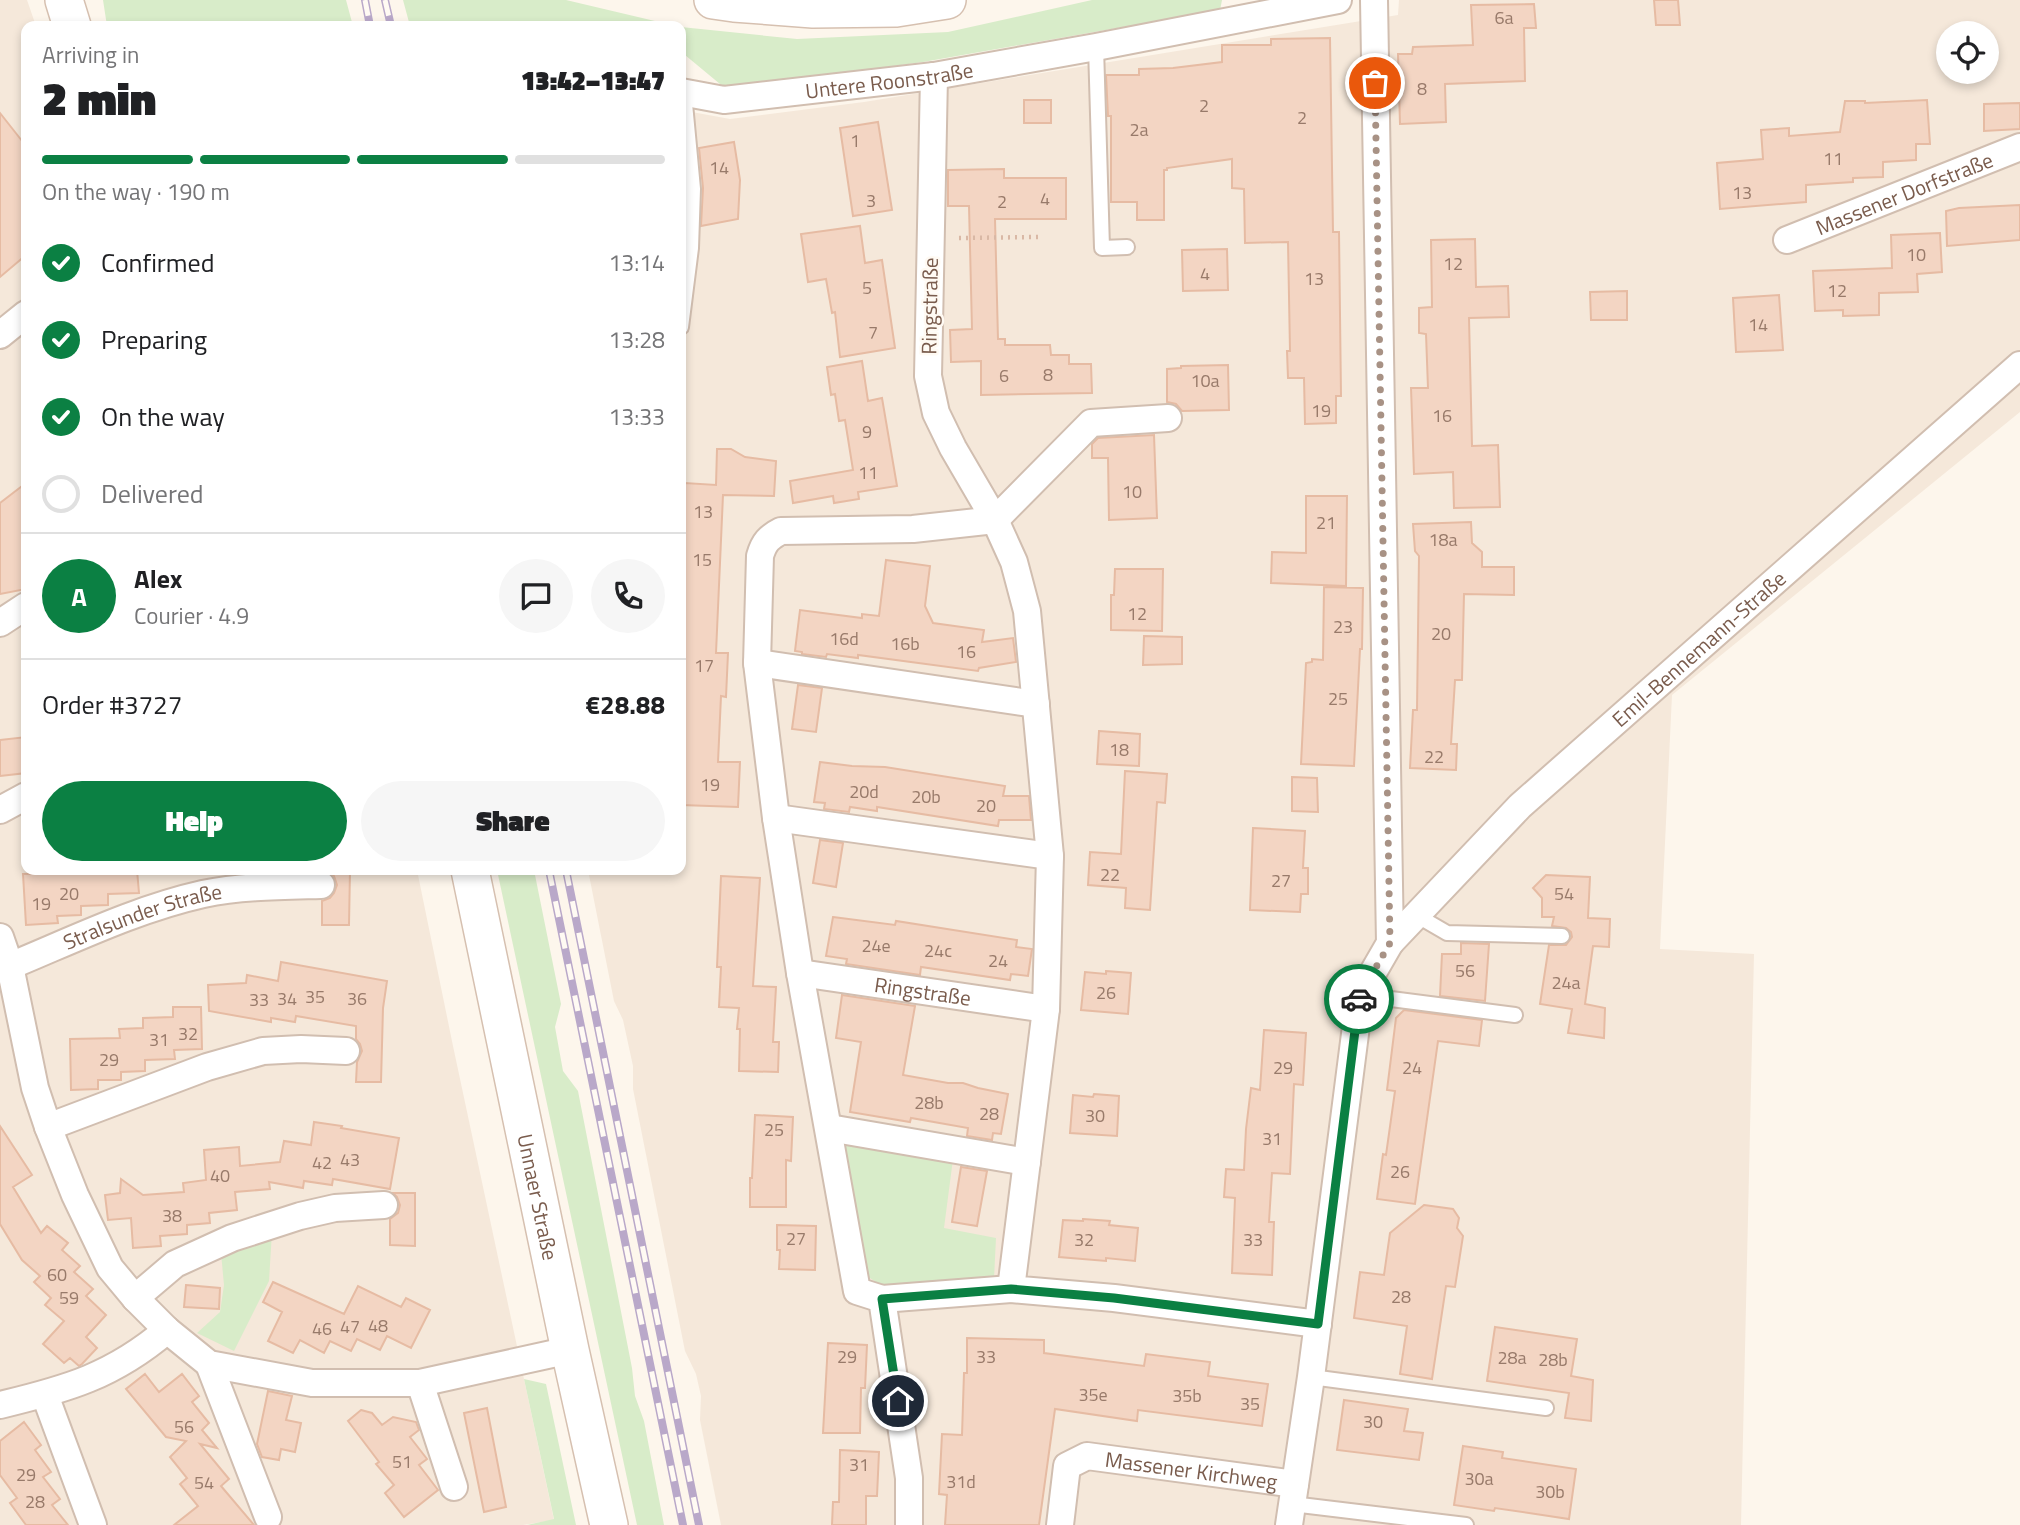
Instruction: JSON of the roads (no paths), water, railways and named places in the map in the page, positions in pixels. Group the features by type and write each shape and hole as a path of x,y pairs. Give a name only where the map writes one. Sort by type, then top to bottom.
{"main road":[{"path":"713,0 734,4 813,9 896,8 947,0"},
{"name":"Unnaer Straße","path":"471,875 609,1525"}],"street":[{"name":"Untere Roonstraße","path":"686,94 724,100 934,76 1338,0"},
{"path":"1374,0 1390,943"},
{"name":"Ringstraße","path":"934,76 928,376 936,413 995,520 1014,562 1027,611 1050,856 1046,1009 1011,1289"},
{"name":"Massener Dorfstraße","path":"1787,240 2020,147"},
{"path":"0,335 21,318"},
{"name":"Emil-Bennemann-Straße","path":"1390,943 1520,806 2020,365"},
{"path":"1168,418 1091,422 995,520 913,529 781,531 771,536 764,544 760,556 757,663 776,818 800,973 858,1291 882,1299 1011,1289 1114,1298 1318,1324"},
{"path":"0,623 21,609"},
{"path":"757,663 1036,704"},
{"path":"0,810 21,799"},
{"path":"776,818 1050,856"},
{"name":"Stralsunder Straße","path":"10,966 139,912 203,894 249,887 321,885"},
{"path":"0,937 10,966 35,1088 75,1195 110,1268 167,1330 209,1364 312,1383 420,1383 570,1350"},
{"name":"Massener Kirchweg","path":"1060,1525 1067,1466 1087,1456 1292,1504 1360,995 1390,943"},
{"name":"Ringstraße","path":"800,973 1046,1009"},
{"path":"48,1127 207,1067 263,1051 346,1051"},
{"path":"829,1128 1027,1162"},
{"path":"135,1298 176,1264 232,1238 335,1208 384,1205"},
{"path":"882,1299 909,1478 909,1525"},
{"path":"0,1405 45,1395 114,1368 145,1349 167,1330"},
{"path":"209,1364 268,1517"},
{"path":"420,1383 454,1487"},
{"path":"45,1395 93,1525"}],"lane":[{"path":"1096,47 1102,248 1127,247"},
{"path":"686,122 693,189 691,248 686,288"},
{"path":"1416,915 1447,933 1562,936"},
{"path":"1360,995 1515,1014"},
{"path":"1311,1377 1546,1408"},
{"path":"1292,1504 1466,1525"}],"railway":[{"path":"365,0 369,21"},
{"path":"385,0 390,21"},
{"path":"550,875 683,1525"},
{"path":"567,875 699,1525"}]}
